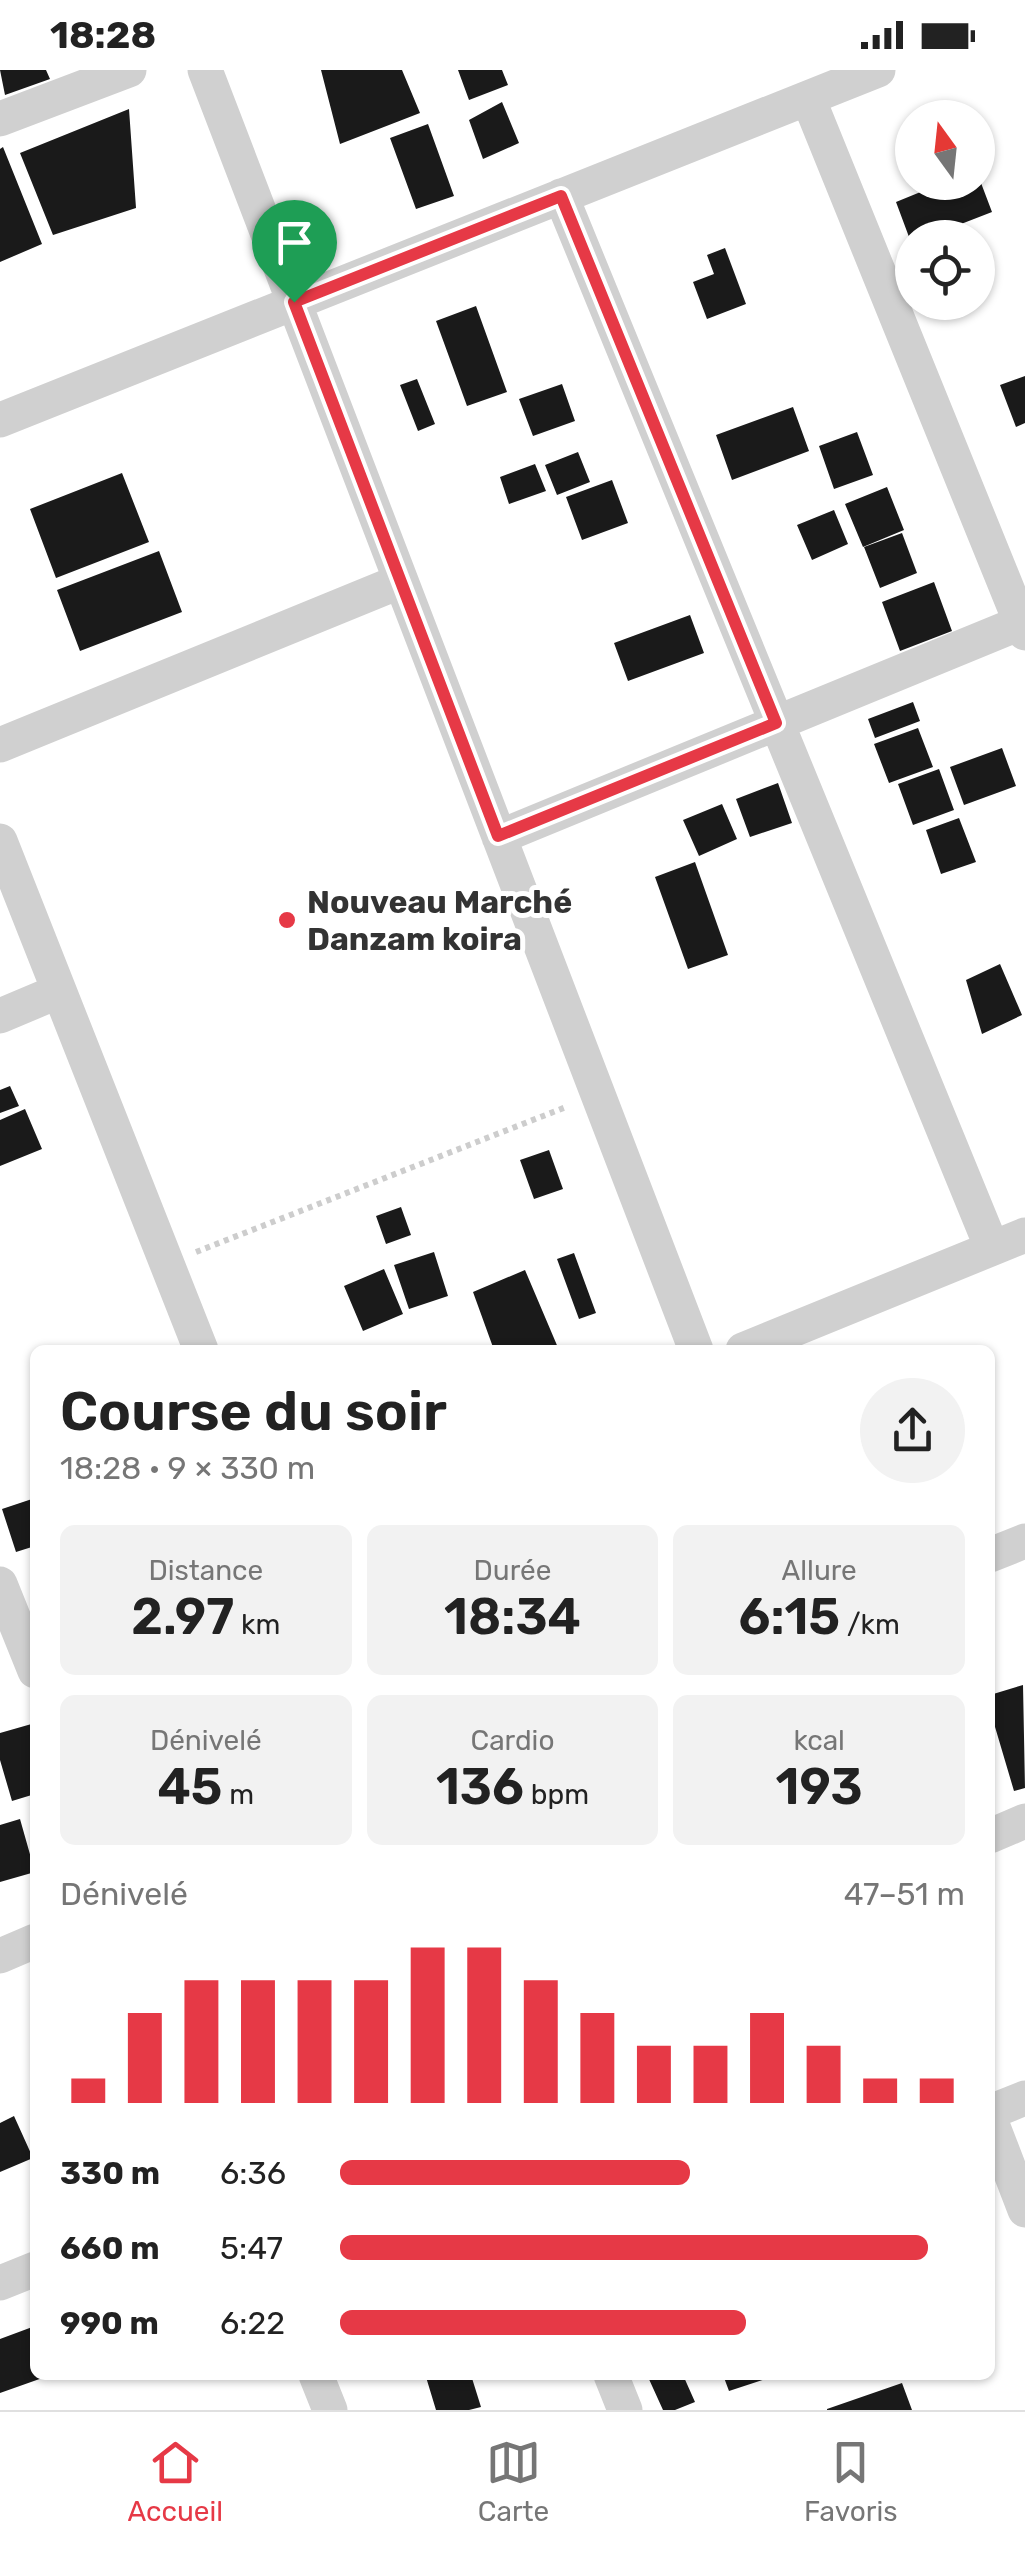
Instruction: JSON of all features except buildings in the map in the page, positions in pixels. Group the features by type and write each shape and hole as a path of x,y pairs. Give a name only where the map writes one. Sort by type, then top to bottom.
{"street":[{"path":"0,119 129,70"},
{"path":"205,70 694,1345"},
{"path":"0,420 878,70"},
{"path":"498,836 1024,626 808,98"},
{"path":"561,196 992,1248"},
{"path":"0,745 401,581"},
{"path":"0,840 199,1345"},
{"path":"0,1016 59,991"},
{"path":"755,1345 1025,1235"},
{"path":"995,1553 1025,1541"},
{"path":"0,1584 30,1661"},
{"path":"995,1834 1025,1821"},
{"path":"0,1956 30,1944"},
{"path":"995,2113 1025,2098"},
{"path":"999,2168 1025,2210"},
{"path":"0,2282 30,2271"},
{"path":"318,2380 330,2410"},
{"path":"613,2380 625,2410"}],"path":[{"path":"167,1264 598,1094"}],"place":[{"name":"Nouveau Marché Danzam koira","path":"287,920"}],"route":[{"path":"561,196 776,723 498,836 294,302 561,196"}]}
